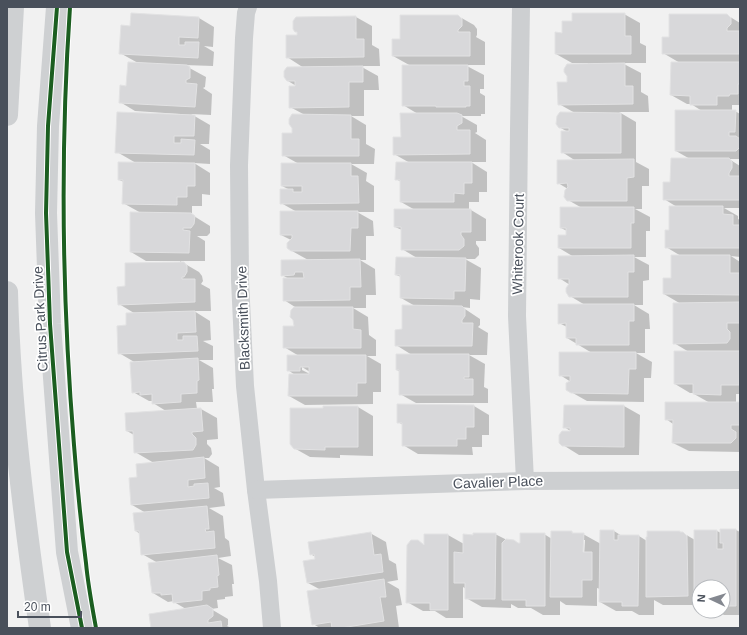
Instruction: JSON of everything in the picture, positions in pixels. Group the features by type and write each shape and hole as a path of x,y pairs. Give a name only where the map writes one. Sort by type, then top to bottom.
{"street":[{"path":"7,115 13,7"},
{"name":"Citrus Park Drive","path":"57,7 48,126 46,213 50,324 67,552 82,628"},
{"name":"Blacksmith Drive","path":"248,7 246,13 244,38 239,165 240,280 245,386 256,490 268,581 272,628"},
{"name":"Whiterook Court","path":"522,7 517,316 525,481"},
{"path":"7,292 14,420 28,544 40,628"},
{"name":"Cavalier Place","path":"256,490 525,481 740,480"}],"building":[{"path":"131,13 199,17 198,38 179,37 179,45 185,45 185,42 199,42 198,58 119,54 121,25 130,26"},
{"path":"572,13 625,13 625,36 631,36 631,54 555,54 555,32 562,33 562,21 572,21"},
{"path":"669,14 727,14 731,18 731,24 727,28 727,31 739,31 739,54 662,54 662,37 669,37"},
{"path":"400,15 458,15 462,19 462,26 458,32 470,32 470,56 392,56 392,39 400,39"},
{"path":"356,16 356,39 364,39 364,57 286,58 286,35 297,35 297,32 293,29 293,21 296,17"},
{"path":"128,62 187,65 190,67 190,78 186,80 186,83 197,84 195,107 119,103 120,85 126,86"},
{"path":"671,62 740,62 740,84 738,84 738,94 717,96 717,105 690,105 690,96 670,95"},
{"path":"625,63 625,86 633,86 633,104 558,105 557,82 567,82 567,76 564,69 567,64"},
{"path":"402,65 468,65 468,81 464,81 464,86 470,86 470,106 402,106"},
{"path":"363,66 363,82 349,82 349,107 289,108 289,86 295,86 295,81 287,81 284,77 284,71 287,67"},
{"path":"675,110 736,110 735,132 729,132 729,136 736,136 740,139 740,147 736,151 675,151"},
{"path":"117,112 195,115 194,136 174,136 174,143 181,143 181,139 195,140 194,155 115,153"},
{"path":"560,112 621,113 621,153 561,153 561,131 569,131 569,128 559,128 556,124 557,116"},
{"path":"400,113 457,113 462,115 462,123 457,126 457,130 470,130 470,154 393,155 393,137 401,137"},
{"path":"292,114 351,115 351,139 359,139 359,156 282,156 282,133 292,133 289,119"},
{"path":"671,158 729,158 732,162 732,168 729,176 740,176 740,200 663,200 663,182 670,182"},
{"path":"634,159 634,177 627,178 627,201 567,201 564,197 565,190 568,187 567,183 557,184 557,160"},
{"path":"118,162 195,163 195,186 187,186 187,197 177,197 177,205 122,204 123,180 118,180"},
{"path":"396,162 472,162 472,183 464,183 464,194 454,193 454,202 400,202 400,180 395,180"},
{"path":"281,163 351,163 351,176 358,176 359,203 280,204 280,189 293,189 293,192 302,192 302,186 281,186"},
{"path":"669,206 723,206 723,214 733,215 733,225 740,225 740,248 665,248 665,230 669,230"},
{"path":"560,207 634,207 634,223 631,223 631,248 558,248 558,235 566,235 566,228 560,228"},
{"path":"394,209 471,209 471,232 461,232 464,239 464,246 459,250 401,250 401,227 394,227"},
{"path":"280,211 358,211 358,228 351,228 350,251 291,251 287,248 287,243 292,238 292,235 280,235"},
{"path":"130,212 191,213 195,216 194,224 191,228 183,228 183,230 190,231 189,253 130,252"},
{"path":"634,255 634,272 628,272 628,297 569,297 566,292 566,288 569,284 569,279 558,279 558,256"},
{"path":"671,255 730,255 730,273 740,273 740,295 663,294 663,278 671,278"},
{"path":"396,257 466,258 465,291 454,291 454,299 400,298 400,275 395,275"},
{"path":"360,259 361,287 350,287 350,300 283,301 283,278 304,278 303,272 295,272 294,275 281,276 281,260"},
{"path":"184,262 187,266 187,272 182,279 195,279 195,302 118,305 117,287 125,286 125,263"},
{"path":"740,302 740,323 727,323 727,329 730,332 730,339 727,343 673,344 673,303"},
{"path":"558,304 634,304 634,321 629,321 629,345 576,345 576,338 566,338 566,323 558,324"},
{"path":"402,305 462,306 465,309 465,316 462,323 473,323 472,346 395,346 395,330 402,329"},
{"path":"294,307 353,307 353,329 361,330 361,348 283,348 283,326 294,326 293,320 290,317 291,310"},
{"path":"195,311 196,332 177,333 177,340 183,340 183,336 197,336 198,351 118,354 117,326 126,325 126,313"},
{"path":"674,351 740,351 739,385 721,385 721,395 693,394 693,384 674,384"},
{"path":"559,352 636,352 636,369 629,369 628,394 571,393 566,390 566,383 570,381 570,376 559,376"},
{"path":"396,354 469,354 469,377 464,377 464,379 473,379 473,395 399,395 399,370 396,370"},
{"path":"287,355 366,355 366,383 357,383 357,396 288,396 289,374 309,374 309,367 300,367 300,371 287,371"},
{"path":"198,358 199,380 197,381 197,393 181,394 181,402 152,404 152,394 140,395 140,392 132,393 130,362"},
{"path":"665,402 740,402 740,425 731,425 731,429 736,432 736,438 731,443 672,443 673,420 665,420"},
{"path":"397,404 474,405 474,427 466,427 466,439 457,439 457,446 402,446 402,423 397,423"},
{"path":"564,405 624,405 624,447 562,446 559,443 559,435 562,431 570,431 570,428 563,428"},
{"path":"323,406 358,406 358,447 325,447 325,450 294,449 290,444 290,408 323,408"},
{"path":"201,408 203,431 192,432 196,438 196,445 193,450 134,453 133,431 126,431 125,413"},
{"path":"204,457 205,478 188,480 188,487 194,486 194,484 208,483 209,498 131,505 129,478 137,477 136,464"},
{"path":"207,506 209,529 205,529 206,532 214,531 215,548 141,555 139,531 135,531 133,513"},
{"path":"720,529 736,529 736,606 731,606 731,579 694,579 694,530 717,530 717,549 723,549 723,543 720,543"},
{"path":"600,530 614,530 614,540 618,540 618,535 639,535 638,606 622,606 622,602 599,602"},
{"path":"551,531 572,531 572,533 584,533 583,552 592,552 592,580 582,580 582,597 550,597"},
{"path":"647,531 680,531 687,536 688,596 646,597"},
{"path":"371,532 374,555 381,554 383,572 307,583 303,561 315,559 314,554 310,555 308,542"},
{"path":"473,533 496,533 495,599 465,599 465,583 454,583 454,552 463,553 463,534 473,535"},
{"path":"520,533 545,533 545,606 526,606 526,600 502,600 502,543 506,539 514,540 520,543"},
{"path":"424,534 448,534 448,610 430,610 430,603 406,603 407,545 411,540 418,540 424,545"},
{"path":"217,555 219,575 217,576 218,587 202,591 202,600 173,603 172,594 161,595 161,593 152,593 148,563"},
{"path":"384,579 386,597 380,597 384,621 341,628 332,628 331,622 312,625 307,591"},
{"path":"207,605 213,609 213,616 208,620 208,623 221,621 222,628 151,628 149,614"}],"cycle path":[{"path":"57,7 48,126 46,213 50,324 67,552 82,628"},
{"path":"70,7 64,171 67,336 79,504 88,579 96,628"}]}
